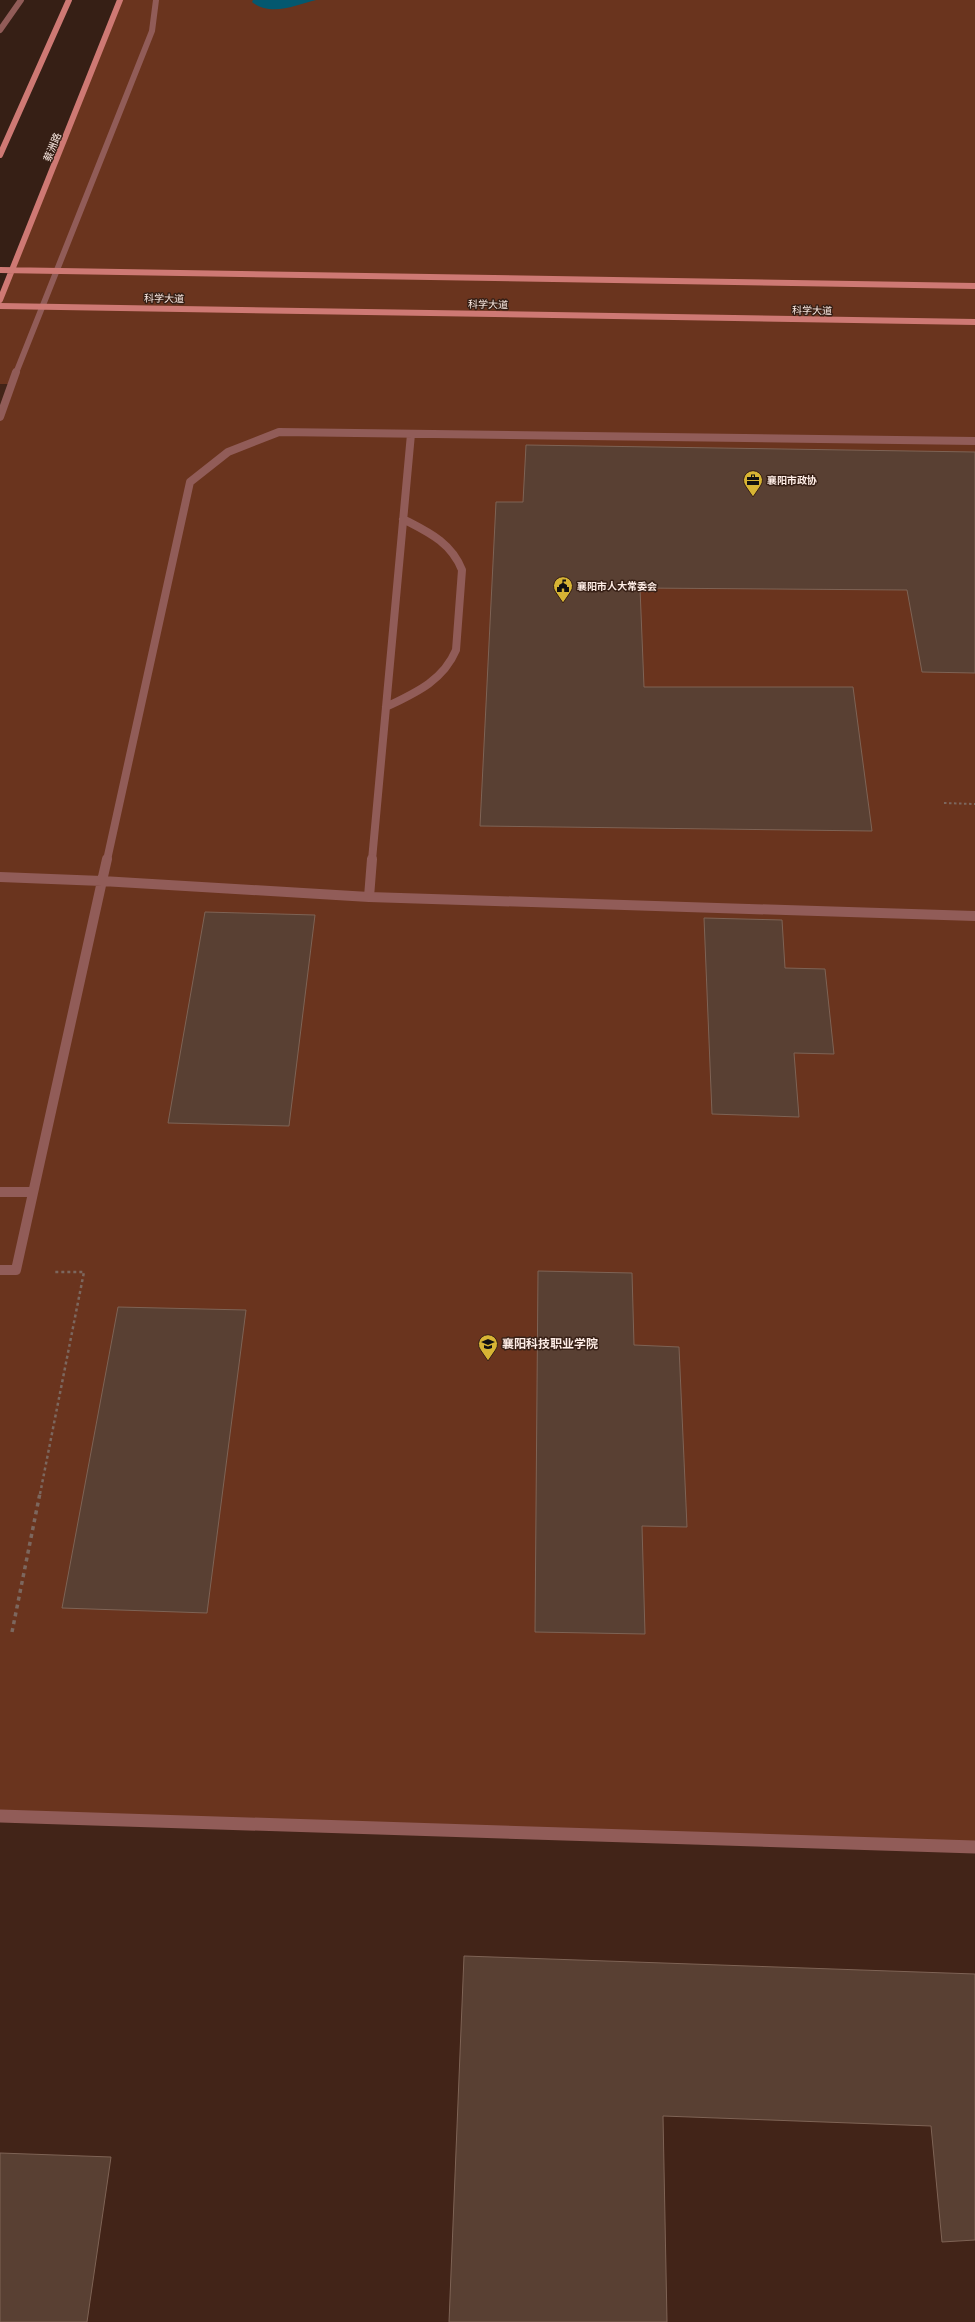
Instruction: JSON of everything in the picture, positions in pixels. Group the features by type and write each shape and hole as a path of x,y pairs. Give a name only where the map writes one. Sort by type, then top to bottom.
{"main road":[{"path":"0,155 69,0"},
{"name":"蔡洲路","path":"0,300 13,271 120,0"},
{"path":"0,270 975,286"},
{"name":"科学大道","path":"0,306 975,322"}],"street":[{"path":"0,30 21,0"},
{"path":"0,417 42,306 152,31 156,0"},
{"path":"0,1270 16,1270 190,482 228,452 279,432 975,441"},
{"path":"369,897 411,434"},
{"path":"386,708 428,687 453,661 456,650 462,570 459,559 442,539 403,520"},
{"path":"0,877 102,881 369,897 975,916"},
{"path":"0,1192 33,1192"},
{"path":"0,1816 975,1847"}],"path":[{"path":"944,803 975,804"},
{"path":"12,1632 84,1272 16,1270"}],"shaded area":[{"name":"襄阳科技职业学院","path":"120,0 975,0 975,1847 0,1816 0,417 12,384 0,384 0,299"},
{"name":"襄阳科技职业学院","path":"975,322 975,2322 0,2322 0,384 242,388"}],"water":[{"path":"253,0 316,0 292,7 267,9 252,2"}],"building":[{"path":"526,445 975,452 975,673 922,672 907,590 640,588 644,687 853,687 872,831 480,826 496,502 523,502"},
{"path":"205,912 315,915 289,1126 168,1123"},
{"path":"704,918 782,920 785,968 825,969 834,1054 794,1053 799,1117 712,1114"},
{"path":"538,1271 632,1273 634,1345 679,1347 687,1527 642,1526 645,1634 535,1632"},
{"path":"118,1307 246,1310 207,1613 62,1608"},
{"path":"464,1956 975,1974 975,2240 942,2242 931,2126 663,2116 667,2322 449,2322"},
{"path":"0,2153 111,2157 87,2322 0,2322"}],"place":[{"name":"襄阳市政协","path":"753,497"},
{"name":"襄阳市人大常委会","path":"563,603"},
{"name":"襄阳科技职业学院","path":"488,1361"}]}
